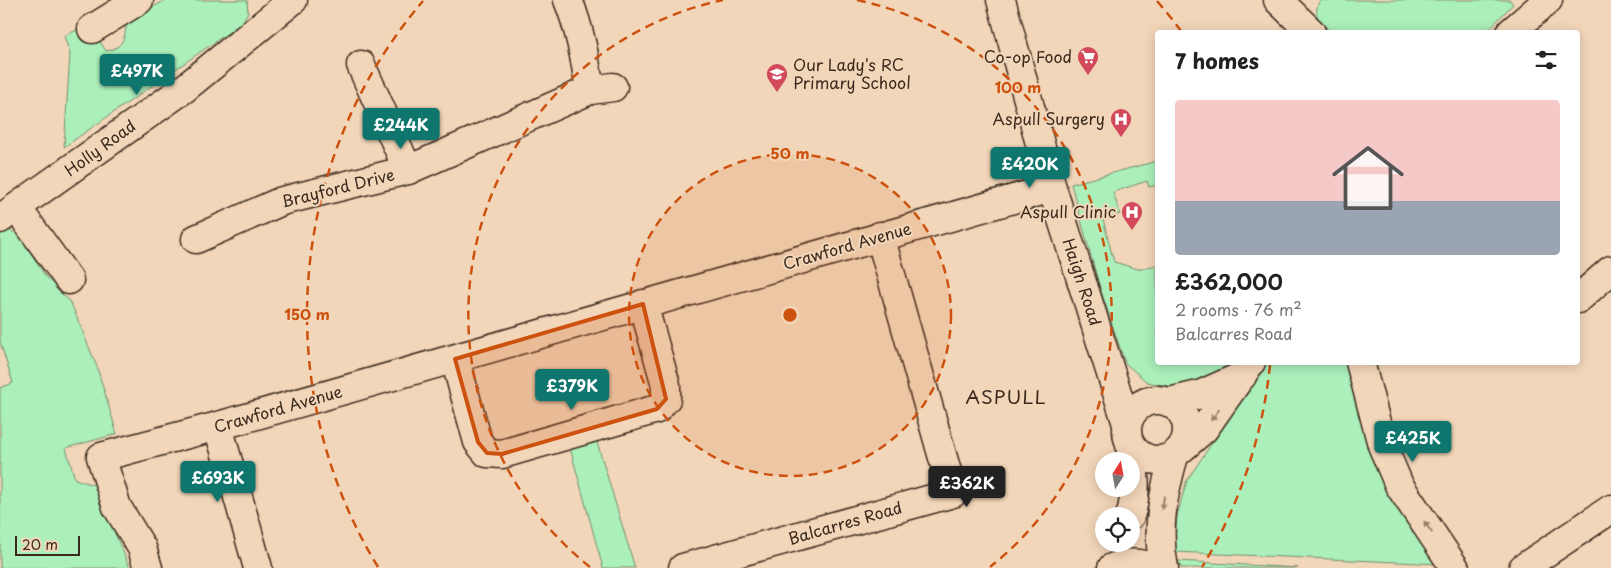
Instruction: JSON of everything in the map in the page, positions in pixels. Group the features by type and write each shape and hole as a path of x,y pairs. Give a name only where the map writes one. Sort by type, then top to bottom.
{"street":[{"path":"92,29 139,0"},
{"name":"Brayford Drive","path":"196,239 282,201 408,170 602,89 582,44 568,0"},
{"name":"Haigh Road","path":"1001,0 1052,188 1129,434 1134,471 1133,507"},
{"path":"1513,30 1548,0"},
{"name":"Holly Road","path":"8,214 185,88 283,3"},
{"path":"1289,4 1309,30"},
{"path":"361,65 408,170"},
{"name":"Crawford Avenue","path":"148,568 142,548 91,460 455,359 1052,188"},
{"path":"8,214 69,280"},
{"name":"Balcarres Road","path":"683,568 953,492 880,236"},
{"path":"1580,298 1611,270"},
{"path":"455,359 478,442 486,453 502,454 657,409 666,399 666,385 643,304"},
{"path":"1107,362 1162,401 1177,407 1184,414 1187,423 1186,441 1177,453 1162,506 1160,525 1161,553 1164,568"},
{"path":"1361,365 1382,445 1399,485 1455,568"},
{"path":"1246,369 1204,429 1177,453 1164,460 1155,460 1145,458 1137,453 1129,434 1131,415 1137,407 1145,402 1202,394 1246,369"},
{"path":"218,426 258,568"},
{"path":"1522,568 1611,509"},
{"path":"1102,568 1111,552"},
{"path":"1112,568 1120,564 1134,563 1152,568"}],"highlighted area":[{"path":"643,304 666,399 657,409 502,454 487,453 478,442 455,359"}],"green space":[{"path":"166,0 247,0 248,12 242,23 64,147 70,54 64,36 83,27 99,40 106,51 112,49 123,41 127,21"},
{"path":"1320,0 1510,0 1513,4 1488,30 1329,30 1318,18"},
{"path":"1155,162 1155,186 1149,187 1147,181 1113,192 1120,214 1103,219 1114,262 1138,269 1155,265 1155,365 1234,365 1229,372 1201,384 1173,387 1147,382 1125,363 1099,285 1071,184"},
{"path":"8,229 20,236 46,277 71,303 97,367 117,434 66,448 75,479 94,485 130,568 0,568 0,388 13,383 0,342 0,231"},
{"path":"1265,365 1348,365 1385,487 1441,564 1174,552 1177,516 1187,480"},
{"path":"597,442 635,568 603,568 570,448"},
{"path":"1178,561 1298,568 1181,568"}],"place":[{"name":"Co-op Food","path":"1088,76"},
{"name":"Our Lady's RC Primary School","path":"777,93"},
{"name":"Aspull Surgery","path":"1121,138"},
{"name":"Aspull Clinic","path":"1132,231"}],"district":[{"name":"ASPULL","path":"1006,397"}]}
